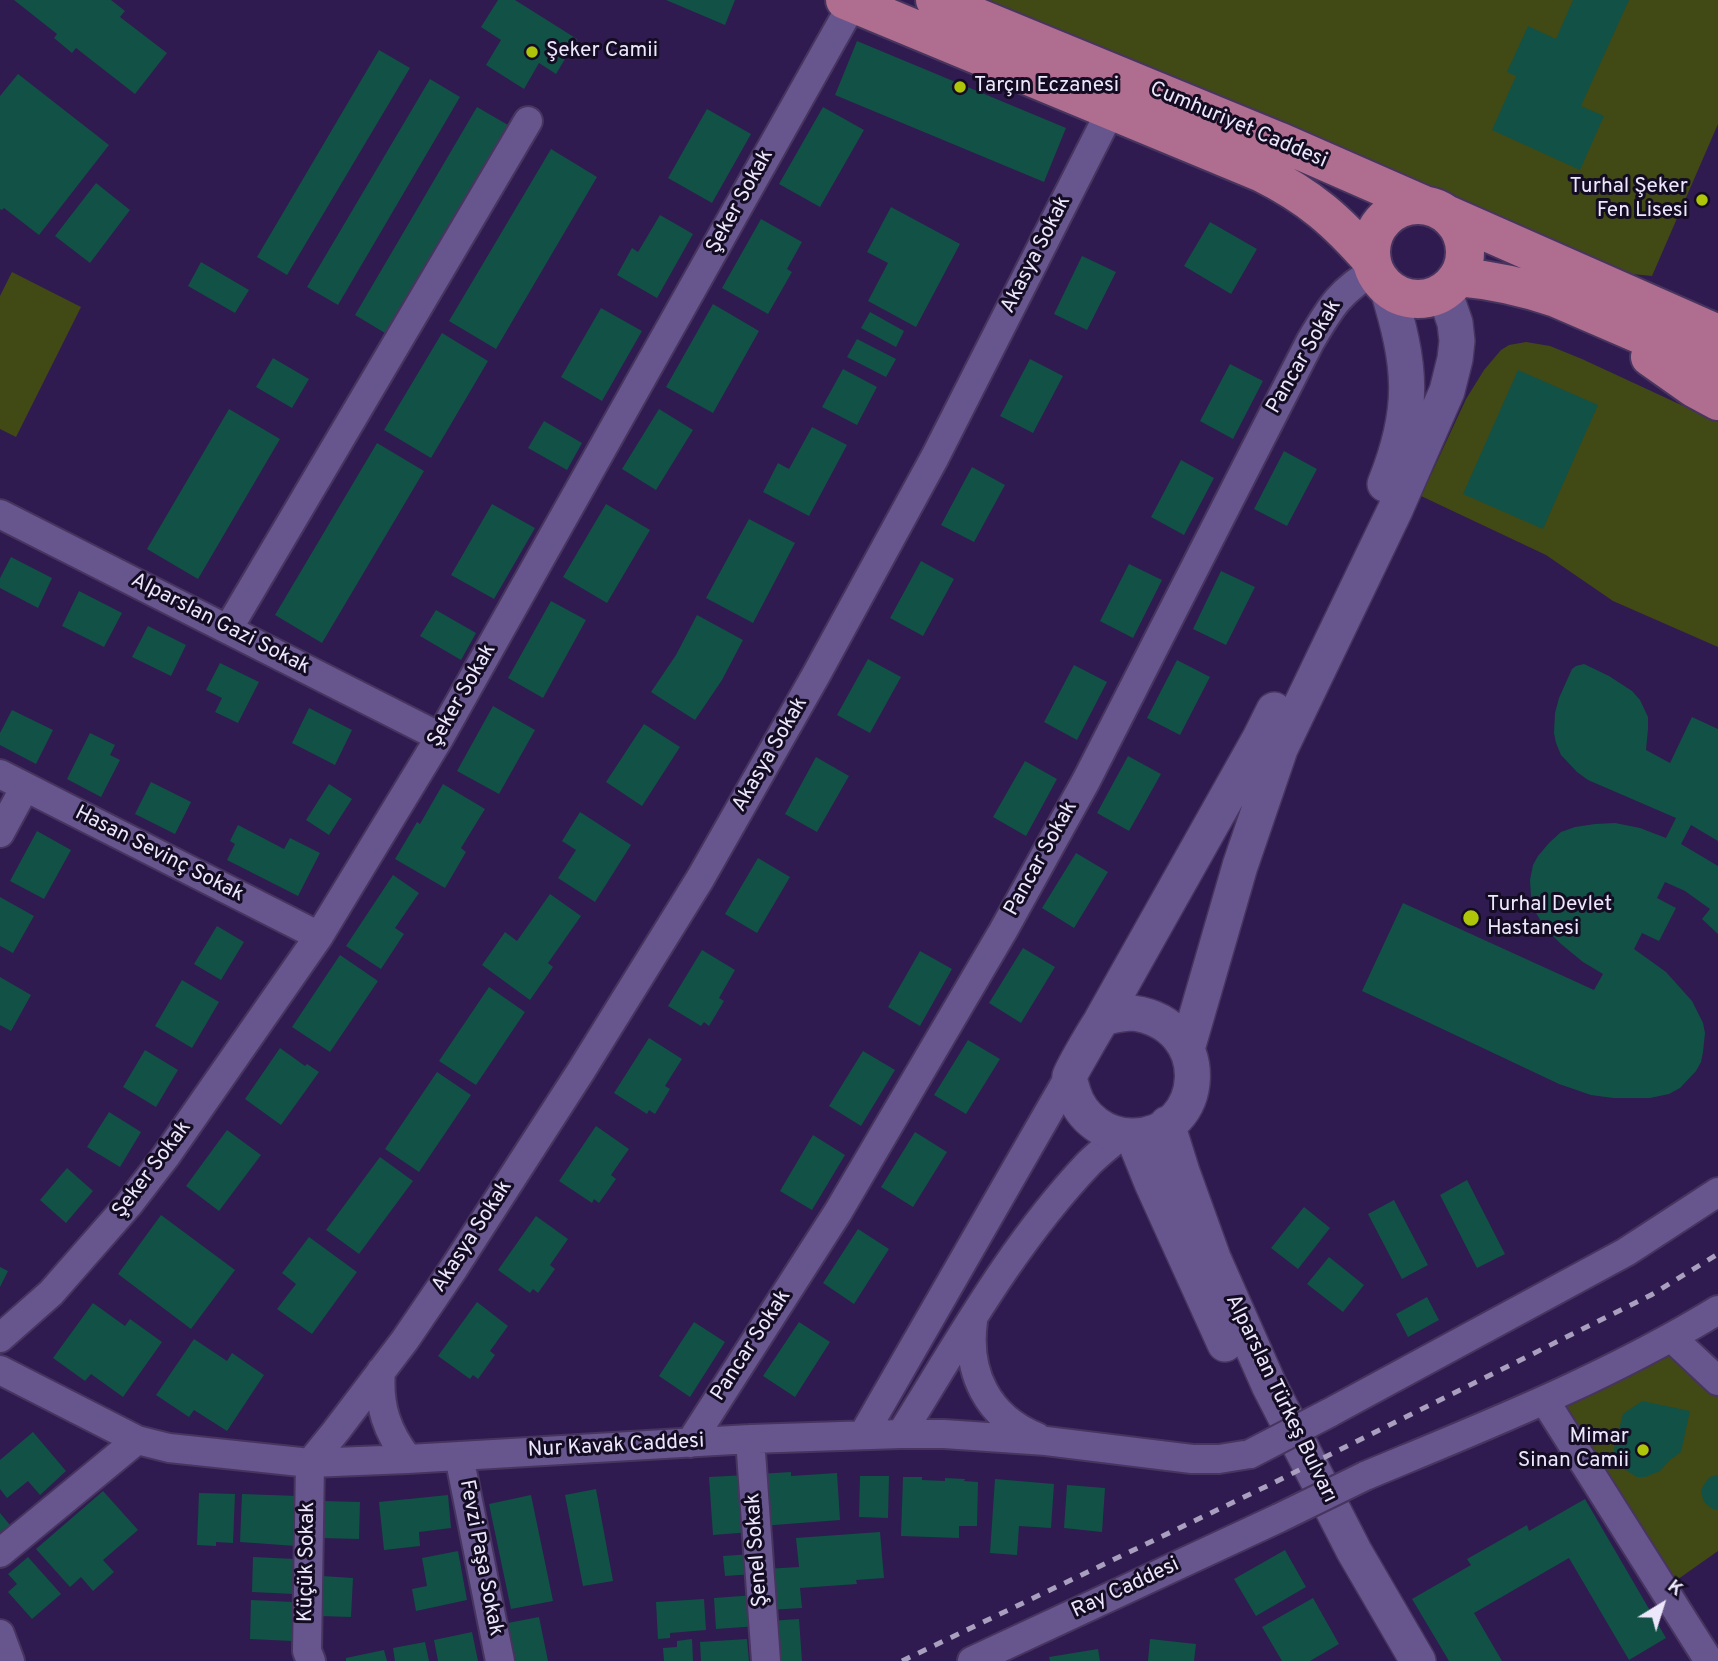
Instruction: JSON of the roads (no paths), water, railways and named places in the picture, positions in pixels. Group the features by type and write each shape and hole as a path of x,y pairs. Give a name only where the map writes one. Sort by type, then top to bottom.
{"highway":[{"name":"Cumhuriyet Caddesi","path":"935,0 1278,141 1436,210 1615,306 1718,368"},
{"name":"Cumhuriyet Caddesi","path":"849,2 1290,187 1345,231 1379,273 1405,297 1425,298 1451,284 1493,281 1529,288 1556,298 1615,306 1718,334"},
{"path":"1379,273 1373,241 1381,223 1405,207 1436,210 1460,231 1465,249 1462,268 1451,284"},
{"path":"1718,306 1664,295 1615,306 1640,349 1665,369 1718,401"}],"street":[{"name":"Şeker Sokak","path":"0,1338 51,1293 129,1205 319,936 440,737 849,2"},
{"name":"Akasya Sokak","path":"310,1463 419,1320 516,1172 700,879 935,457 1111,110"},
{"path":"228,629 528,121"},
{"path":"863,1435 1260,738 1377,502 1397,452 1407,403 1408,383 1403,343 1379,273"},
{"name":"Pancar Sokak","path":"690,1443 838,1212 1003,931 1092,768 1327,313 1341,294 1362,278 1379,273"},
{"path":"1187,1049 1240,866 1280,749 1395,510 1447,391 1457,341 1451,284"},
{"name":"Alparslan Gazi Sokak","path":"0,514 440,737"},
{"name":"Hasan Sevinç Sokak","path":"0,774 319,936"},
{"path":"0,833 25,787"},
{"path":"1070,1075 1074,1096 1085,1114 1101,1128 1127,1135 1145,1135 1167,1124 1184,1107 1192,1085 1191,1061 1187,1049 1174,1031 1156,1018 1133,1013 1111,1016 1101,1021"},
{"name":"Alparslan Türkeş Bulvarı","path":"1167,1124 1213,1258 1269,1385 1354,1551 1418,1661"},
{"path":"901,1434 974,1316 1032,1230 1091,1161 1127,1135"},
{"name":"Alparslan Türkeş Bulvarı","path":"1127,1135 1152,1183 1248,1393 1335,1562 1393,1661"},
{"name":"Nur Kavak Caddesi","path":"0,1370 137,1440 169,1448 310,1463 750,1439 901,1434 1046,1441 1192,1459 1219,1459 1250,1454 1293,1433 1626,1252 1718,1192"},
{"name":"Ray Caddesi","path":"972,1661 1365,1476 1545,1401 1672,1339 1718,1310"},
{"path":"974,1316 970,1339 972,1362 979,1383 991,1403 1007,1420 1046,1441"},
{"path":"1672,1339 1718,1381"},
{"path":"382,1371 380,1387 384,1418 398,1447 408,1459"},
{"path":"1545,1401 1698,1657"},
{"name":"Şenel Sokak","path":"750,1439 766,1661"},
{"path":"0,1553 137,1440"},
{"name":"Fevzi Paşa Sokak","path":"459,1456 500,1661"},
{"name":"Küçük Sokak","path":"310,1463 307,1650 311,1661"},
{"path":"0,1634 10,1661"}],"railway":[{"path":"902,1661 1265,1487 1651,1295 1718,1254"}],"place":[{"name":"Şeker Camii","path":"532,52"},
{"name":"Tarçın Eczanesi","path":"960,87"},
{"name":"Turhal Şeker Fen Lisesi","path":"1702,200"},
{"name":"Turhal Devlet Hastanesi","path":"1471,918"},
{"name":"Mimar Sinan Camii","path":"1643,1450"}]}
